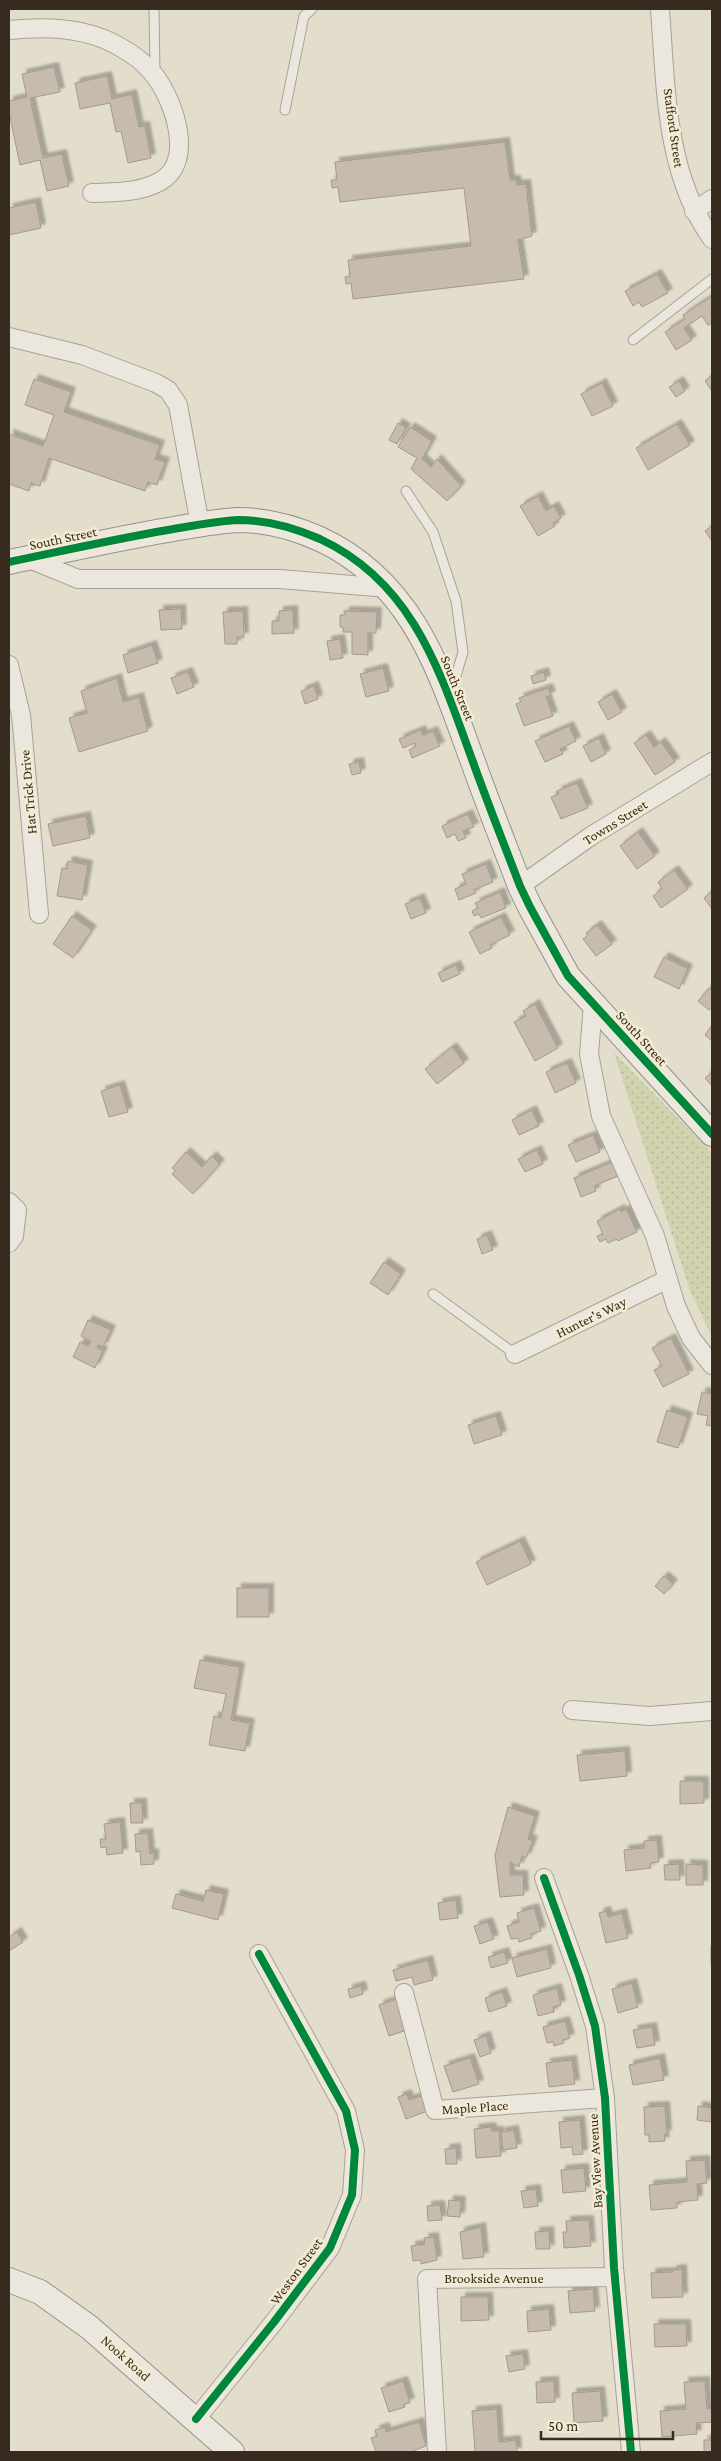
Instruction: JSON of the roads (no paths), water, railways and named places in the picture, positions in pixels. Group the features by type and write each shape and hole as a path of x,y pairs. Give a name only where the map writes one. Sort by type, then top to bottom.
{"street":[{"name":"Stafford Street","path":"660,9 672,133 681,177 694,211 712,239"},
{"path":"9,30 53,29 98,37 119,46 139,59 154,76 169,102 178,131 180,147 178,161 161,182 141,190 92,193"},
{"path":"694,211 712,199"},
{"path":"9,337 82,355 156,383 174,396 178,405 200,525"},
{"name":"South Street","path":"18,560 200,525 241,520 264,522 298,531 331,544 351,556 388,588 420,632 441,674 520,886 568,976 712,1134"},
{"name":"South Street","path":"18,560 78,579 280,578 388,588"},
{"name":"Hat Trick Drive","path":"9,669 21,715 39,914"},
{"name":"Towns Street","path":"520,886 590,836 712,763"},
{"path":"594,1004 589,1054 601,1116 655,1236 676,1306 691,1338 712,1365"},
{"path":"9,1202 17,1210 14,1236 9,1242"},
{"name":"Hunter's Way","path":"515,1354 668,1279"},
{"path":"572,1710 650,1716 712,1711"},
{"name":"Bay View Avenue","path":"544,1878 595,2026 605,2098 615,2278 631,2452"},
{"name":"Weston Street","path":"196,2420 330,2248 352,2195 355,2150 346,2111 259,1954"},
{"name":"Maple Place","path":"404,1994 435,2110 605,2098"},
{"name":"Brookside Avenue","path":"436,2452 427,2279 615,2278"},
{"name":"Nook Road","path":"9,2280 40,2292 89,2327 232,2452"}],"lane":[{"path":"154,9 154,76"},
{"path":"285,110 304,16 312,9"},
{"path":"633,340 712,279"},
{"path":"406,491 433,532 456,601 463,652 449,698"},
{"path":"433,1294 515,1354"}]}
